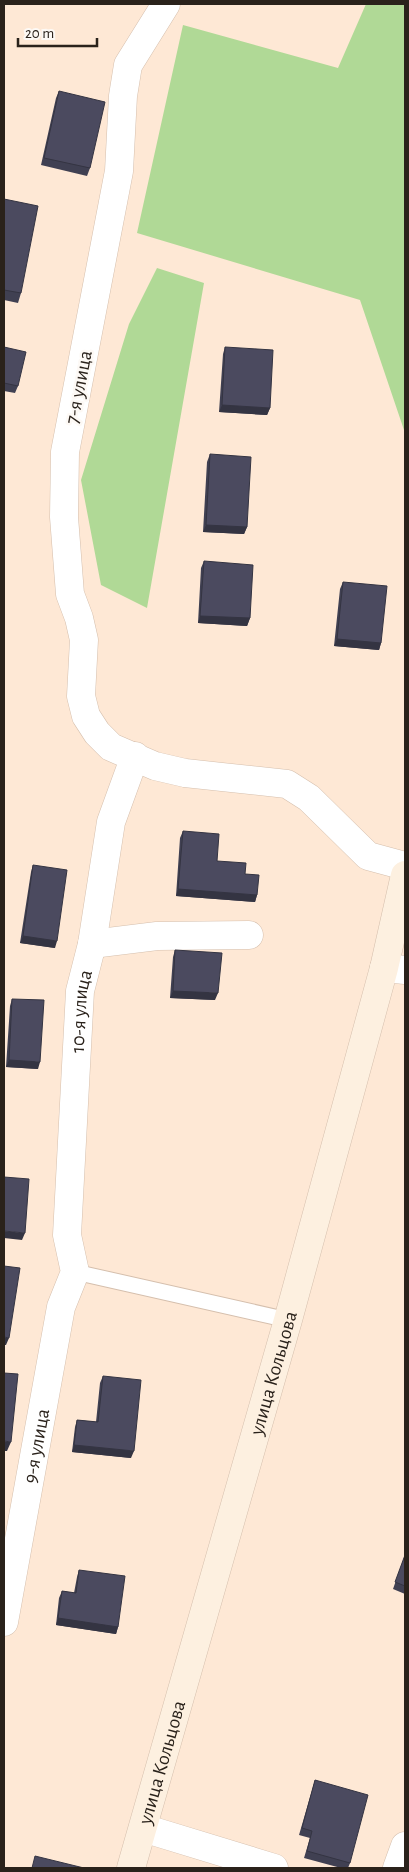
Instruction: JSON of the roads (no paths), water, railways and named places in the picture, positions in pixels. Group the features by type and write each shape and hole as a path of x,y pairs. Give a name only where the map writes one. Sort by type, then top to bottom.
{"main road":[{"name":"улица Кольцова","path":"131,1868 288,1320 395,969 405,876"}],"street":[{"name":"7-я улица","path":"166,4 128,65 123,96 119,171 65,452 64,517 70,594 80,618 84,640 83,703 86,716 97,733 111,747 155,766 185,774 287,784 309,798 368,856 405,866"},
{"name":"10-я улица","path":"75,1272 67,1235 79,1001 92,944 111,822 135,756"},
{"path":"92,944 157,936 249,935"},
{"name":"9-я улица","path":"4,1622 61,1307 75,1272"},
{"path":"143,1828 274,1868"},
{"path":"397,1868 405,1846"}],"lane":[{"path":"75,1272 288,1320"}]}
